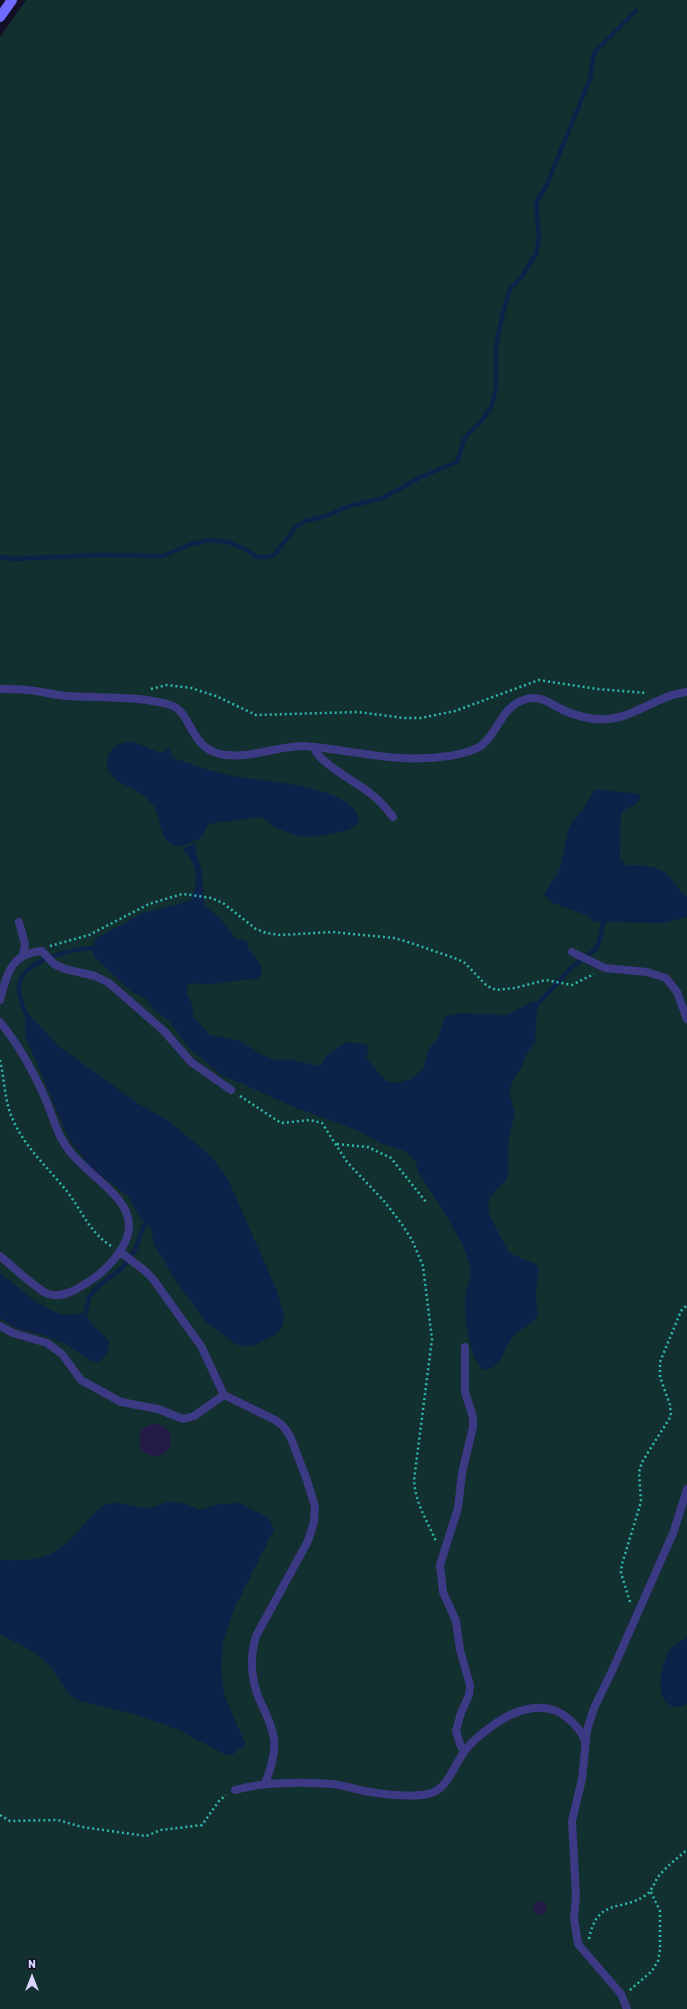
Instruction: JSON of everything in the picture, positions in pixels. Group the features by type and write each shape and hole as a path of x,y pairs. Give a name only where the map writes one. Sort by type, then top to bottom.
{"main road":[{"path":"0,17 12,0"}],"lane":[{"path":"0,689 28,690 64,696 131,700 171,705 179,710 202,745 214,753 240,755 290,746 314,747 391,758 436,758 458,754 480,746 489,737 506,710 528,699 545,700 577,715 607,719 636,712 676,693 687,692"},
{"path":"314,747 315,752 322,759 384,804 393,817"},
{"path":"19,922 23,931 25,944 23,955"},
{"path":"0,1000 10,969 23,955 30,952 44,952 54,964 65,969 94,976 108,983 164,1031 191,1062 231,1090"},
{"path":"572,952 602,966 647,972 666,978 677,992 687,1019"},
{"path":"0,1022 26,1060 38,1082 62,1142 72,1155 118,1198 124,1207 129,1226 122,1253 87,1283 72,1292 54,1295 42,1290 0,1256"},
{"path":"122,1253 136,1263 153,1279 201,1346 224,1395 275,1420 283,1426 290,1436 307,1480 315,1507 314,1522 308,1541 256,1636 252,1648 251,1660 258,1696 268,1714 274,1741 270,1772 265,1784"},
{"path":"0,1326 13,1333 47,1343 62,1354 81,1380 121,1402 158,1408 183,1419 194,1416 224,1395"},
{"path":"465,1347 465,1392 473,1417 473,1427 462,1473 458,1508 440,1566 443,1592 456,1621 460,1650 470,1685 469,1695 461,1713 456,1731 461,1747 465,1750"},
{"path":"627,2009 622,1997 602,1970 586,1956 578,1944 574,1918 576,1896 572,1822 582,1779 587,1730 594,1708 637,1616 674,1531 687,1489"},
{"path":"236,1790 265,1784 333,1784 366,1791 423,1795 442,1788 465,1750 488,1729 515,1712 546,1708 558,1711 575,1725 583,1735 586,1749"}],"path":[{"path":"131,700 140,693 153,688 179,685 216,696 256,715 358,712 390,718 421,718 438,716 481,703 539,680 597,689 648,693"},
{"path":"44,952 59,943 89,935 149,904 177,895 191,895 205,897 223,903 256,928 266,933 280,934 333,932 394,938 411,943 465,963 487,986 496,990 515,988 546,980 553,980 572,986 602,966"},
{"path":"0,1060 8,1107 23,1139 50,1173 66,1190 95,1234 122,1253"},
{"path":"231,1090 281,1122 310,1120 322,1123 347,1162 384,1201 412,1240 423,1266 432,1339 414,1480 414,1491 443,1554"},
{"path":"336,1144 368,1147 391,1158 426,1202"},
{"path":"637,1616 624,1586 621,1569 641,1502 638,1472 642,1462 671,1416 670,1405 660,1377 660,1362 681,1311 687,1305"},
{"path":"0,1815 10,1820 58,1820 82,1827 146,1836 161,1830 202,1825 219,1801 236,1790"},
{"path":"586,1956 591,1932 599,1916 611,1906 632,1901 646,1895 658,1877 687,1850"},
{"path":"622,1997 652,1972 658,1961 660,1950 660,1911 650,1890"}],"green space":[{"path":"26,0 687,0 687,2009 0,2009 0,37"}],"water":[{"path":"134,742 160,753 164,752 166,748 169,748 173,758 232,776 284,783 326,793 343,800 355,810 359,822 351,828 342,831 326,835 304,837 282,830 258,817 219,822 210,824 202,837 193,842 174,846 169,843 163,834 154,806 148,799 123,784 110,773 107,766 110,752 119,744"},
{"path":"595,789 640,794 638,802 625,810 621,815 620,859 625,865 649,866 666,873 687,896 687,916 665,923 595,922 584,914 553,903 545,896 544,894 560,868 568,831 573,820 583,810"},
{"path":"196,843 196,852 202,872 204,905 220,918 236,939 245,940 248,944 248,949 259,962 262,971 259,979 212,984 193,984 187,986 187,993 193,1006 193,1016 210,1035 241,1041 259,1053 275,1060 290,1059 318,1066 327,1054 347,1042 365,1044 369,1048 366,1058 386,1081 396,1083 411,1079 423,1069 429,1048 437,1040 445,1016 463,1013 507,1015 534,1001 539,1007 537,1012 535,1042 527,1053 522,1066 513,1080 509,1092 515,1113 508,1143 508,1176 506,1181 490,1196 488,1207 490,1216 509,1253 536,1264 539,1268 536,1295 538,1316 512,1338 501,1358 490,1369 484,1370 479,1365 469,1338 465,1297 469,1281 470,1268 463,1246 418,1171 416,1162 405,1151 380,1143 357,1130 294,1107 220,1074 190,1049 169,1021 152,1008 145,998 132,992 93,956 95,939 143,913 190,901 195,887 196,873 191,860 182,849"},
{"path":"25,1017 31,1017 61,1048 139,1104 169,1121 213,1158 228,1179 277,1291 284,1316 283,1325 277,1333 252,1346 241,1346 235,1344 206,1322 176,1281 154,1245 151,1227 139,1217 129,1197 91,1168 69,1139 25,1036"},
{"path":"0,1273 21,1290 54,1312 62,1314 86,1314 93,1325 109,1341 108,1350 104,1357 99,1362 91,1361 64,1343 43,1335 18,1329 0,1318"},
{"path":"167,1502 183,1503 200,1510 219,1504 240,1503 269,1518 274,1530 233,1612 223,1643 221,1667 224,1694 245,1743 244,1748 239,1749 232,1755 224,1754 179,1730 134,1714 80,1701 69,1695 50,1666 35,1653 0,1634 0,1560 26,1560 45,1556 54,1552 71,1538 92,1515 109,1503 120,1503 147,1508"},
{"path":"687,1636 687,1704 676,1707 666,1703 663,1697 661,1690 661,1674 665,1659 670,1650"}],"building":[{"path":"155,1424 166,1429 171,1440 166,1451 155,1456 144,1451 139,1440 144,1429"},
{"path":"537,1901 544,1902 547,1909 543,1915 536,1914 532,1908"}],"waterway":[{"path":"0,557 13,559 100,555 163,556 191,544 211,540 228,542 243,548 257,557 269,557 275,554 295,528 305,521 326,516 349,506 383,498 421,477 457,462 465,438 484,418 491,407 496,389 496,346 503,312 510,289 522,277 536,254 539,238 536,203 547,184 590,79 594,53 636,11"},
{"path":"533,1009 573,966 596,949 600,939 603,923"},
{"path":"30,1022 23,1007 19,991 20,981 25,973 43,960 68,952 100,948"},
{"path":"84,1319 89,1297 97,1287 122,1268 135,1250 147,1218"}]}
